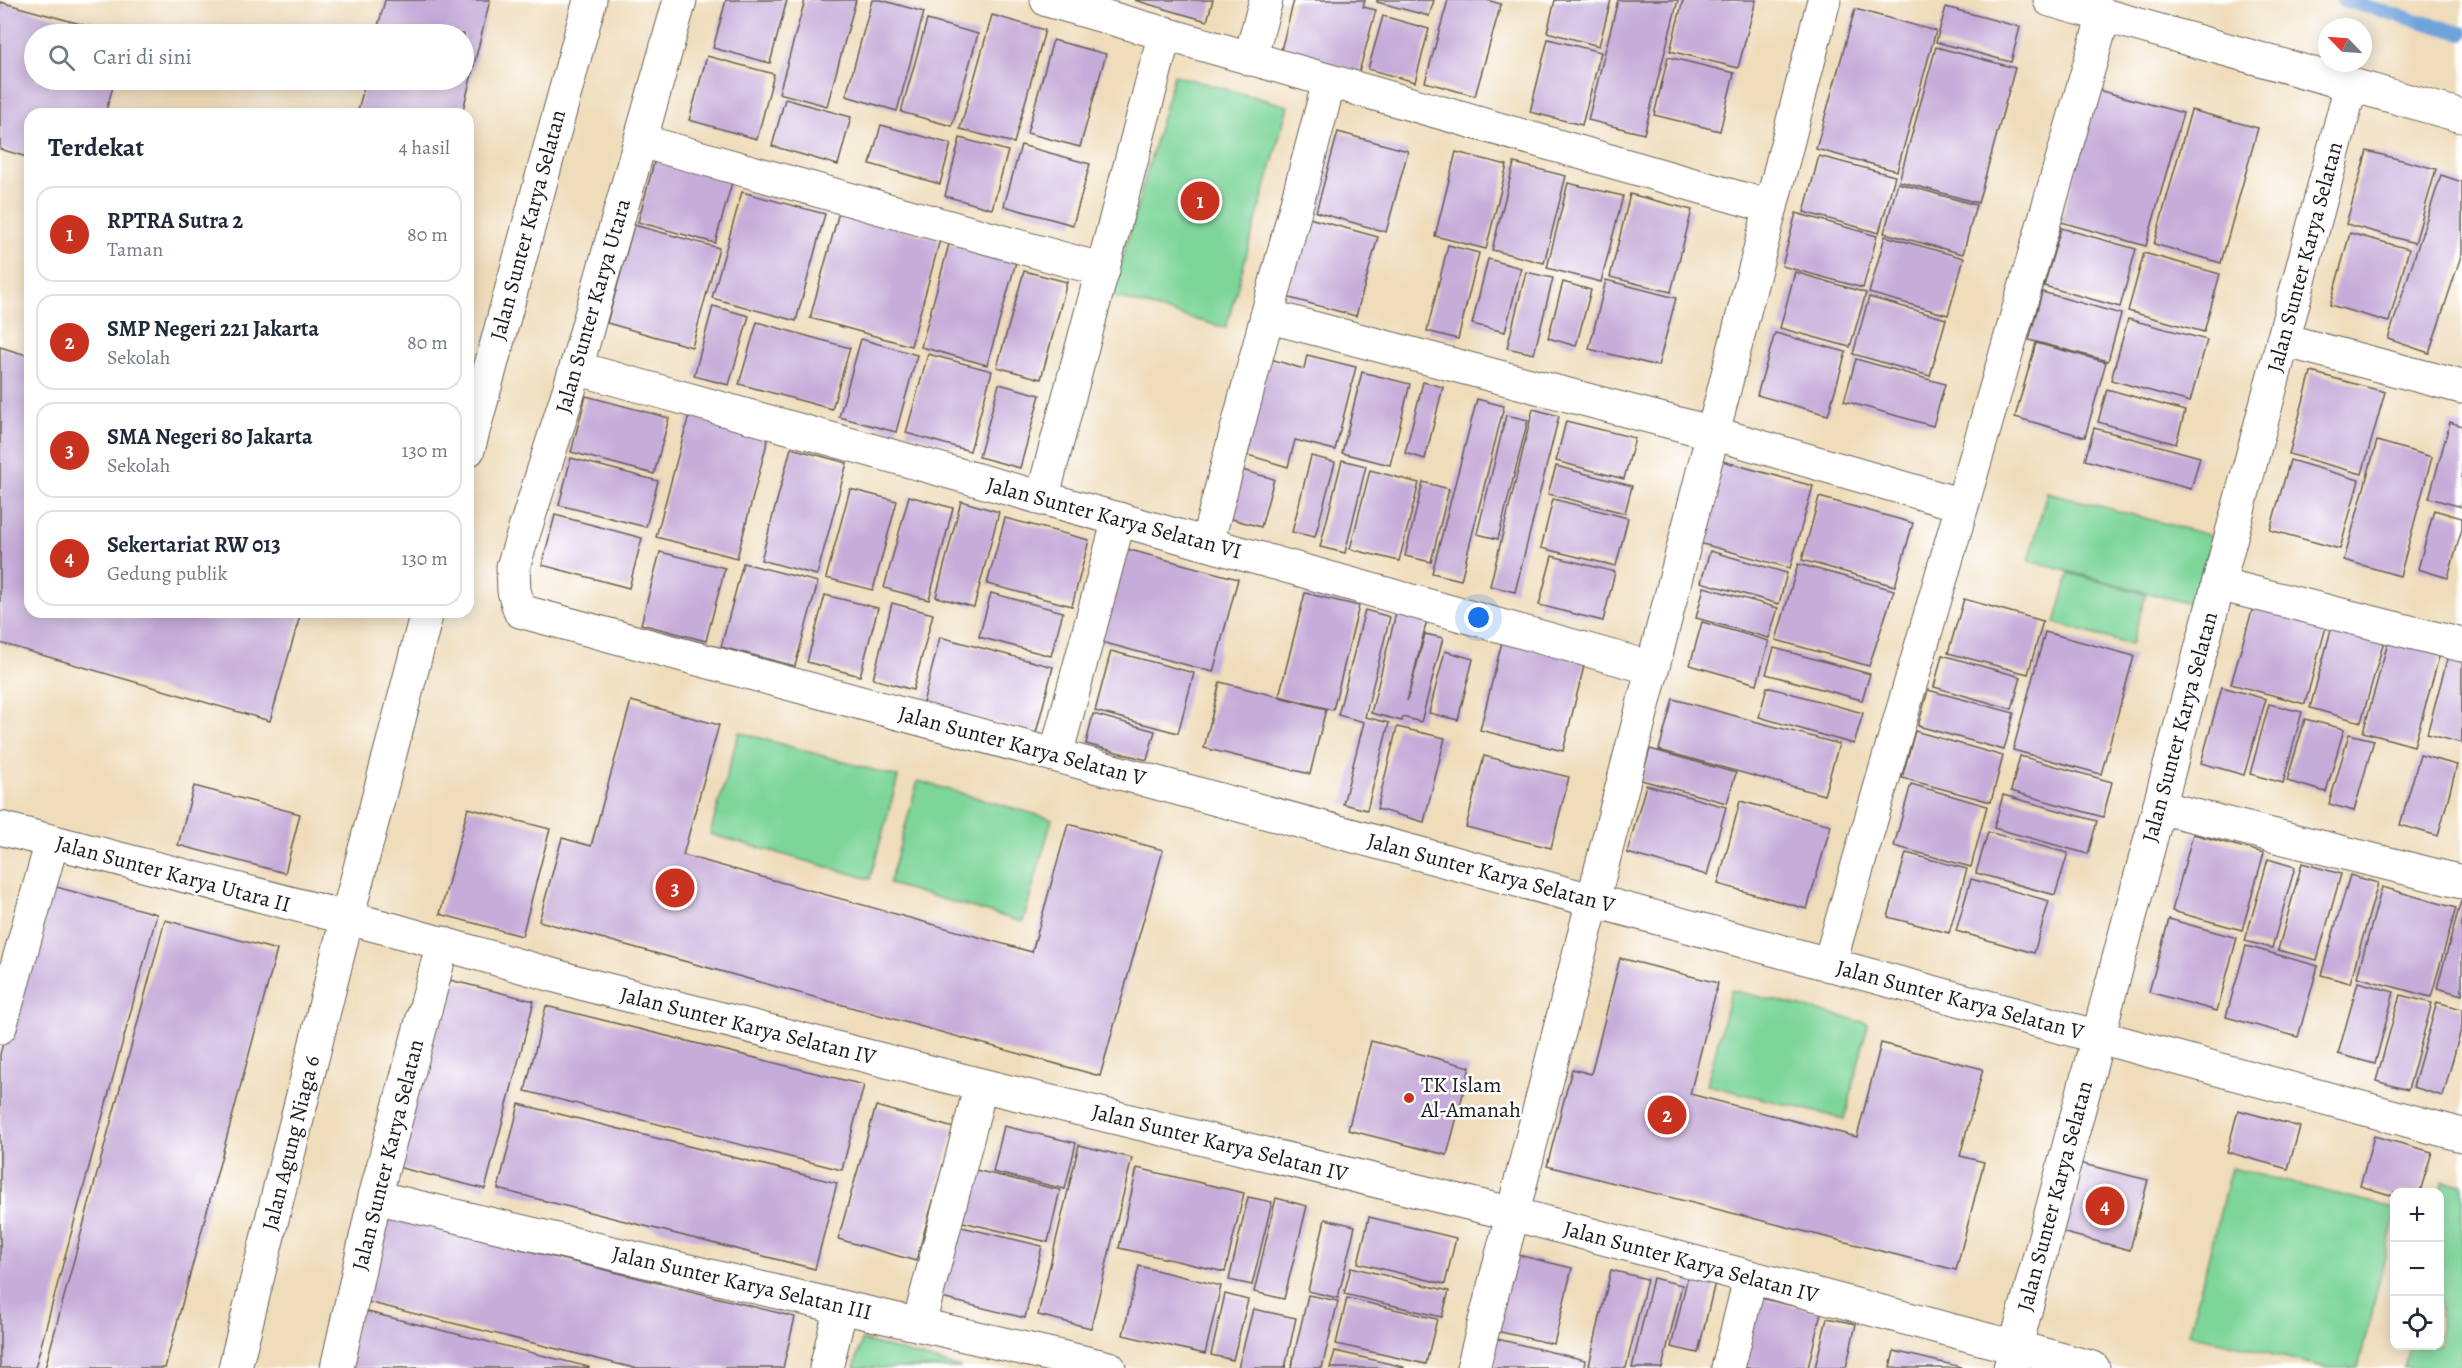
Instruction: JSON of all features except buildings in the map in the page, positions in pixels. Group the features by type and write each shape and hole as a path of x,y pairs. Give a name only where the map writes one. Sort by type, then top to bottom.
{"street":[{"name":"Jalan Sunter Karya Selatan","path":"474,428 590,0"},
{"name":"Jalan Sunter Karya Utara","path":"520,610 514,591 513,567 576,368 680,0"},
{"path":"1047,0 1771,207"},
{"path":"1250,59 1266,0"},
{"path":"1473,1368 1824,0"},
{"path":"2050,0 2462,116"},
{"path":"1829,964 2104,15"},
{"path":"1042,499 1165,33"},
{"path":"1207,543 1329,82"},
{"name":"Jalan Sunter Karya Selatan","path":"2012,1358 2351,85"},
{"path":"641,141 1103,270"},
{"path":"1267,316 1713,433 1962,506"},
{"path":"2283,340 2462,387"},
{"name":"Jalan Sunter Karya Selatan VI","path":"576,368 1652,668"},
{"path":"1056,755 1119,519"},
{"path":"2218,585 2462,645"},
{"name":"Jalan Sunter Karya Selatan V","path":"520,610 2462,1136"},
{"path":"347,918 425,618"},
{"path":"2158,807 2462,882"},
{"name":"Jalan Sunter Karya Utara II","path":"0,828 347,918"},
{"path":"0,1027 52,843"},
{"name":"Jalan Sunter Karya Selatan IV","path":"347,918 584,984 981,1085 1513,1214 1750,1279 2012,1358 2093,1368"},
{"name":"Jalan Agung Niaga 6","path":"235,1368 347,918"},
{"name":"Jalan Sunter Karya Selatan","path":"337,1368 375,1197 443,943"},
{"path":"919,1324 981,1085"},
{"name":"Jalan Sunter Karya Selatan III","path":"375,1197 919,1324 988,1354 1109,1368"},
{"path":"1728,1368 1750,1279"},
{"path":"826,1368 841,1307"}],"green space":[{"path":"1174,75 1288,106 1226,328 1112,296"},
{"path":"2047,492 2212,536 2194,605 2029,561"},
{"path":"2069,573 2146,594 2131,645 2055,623"},
{"path":"739,732 898,777 870,879 710,834"},
{"path":"918,781 1052,819 1023,922 889,884"},
{"path":"1731,990 1868,1023 1845,1119 1707,1085"},
{"path":"2231,1168 2390,1207 2390,1236 2358,1368 2328,1368 2189,1334"},
{"path":"2443,1181 2462,1184 2462,1368 2403,1368 2408,1350 2444,1350"},
{"path":"862,1340 961,1368 854,1368"}],"waterway":[{"path":"2343,0 2462,33"}],"place":[{"name":"RPTRA Sutra 2","path":"1200,201"},
{"name":"SMA Negeri 80 Jakarta","path":"675,888"},
{"name":"TK Islam Al-Amanah","path":"1409,1098"},
{"name":"SMP Negeri 221 Jakarta","path":"1667,1115"},
{"name":"Sekertariat RW 013","path":"2105,1206"}]}
